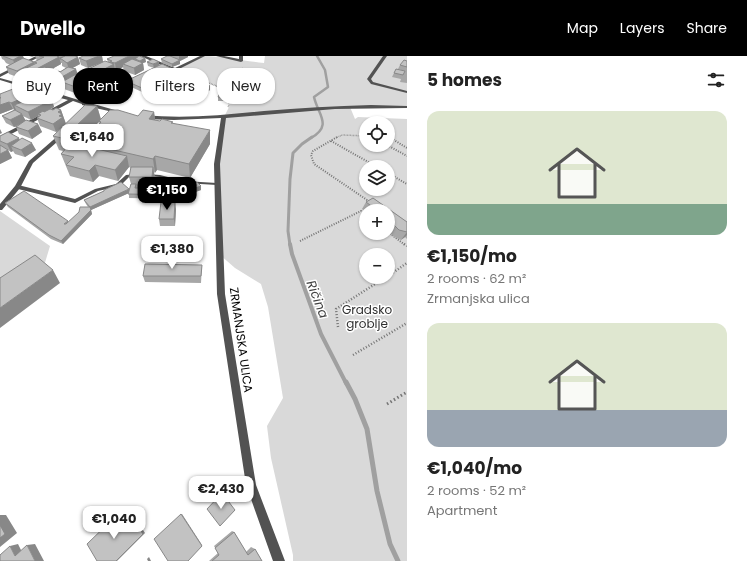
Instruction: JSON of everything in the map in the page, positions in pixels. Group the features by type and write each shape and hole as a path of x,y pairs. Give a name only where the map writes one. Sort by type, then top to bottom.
{"street":[{"path":"0,76 39,56"},
{"path":"142,56 170,68"},
{"path":"179,68 203,56"},
{"path":"218,56 241,59"},
{"path":"157,68 163,65"},
{"path":"0,79 12,83"},
{"path":"65,98 71,100"},
{"path":"0,138 71,100"},
{"path":"22,109 33,104"},
{"path":"84,104 92,108 123,114"},
{"path":"138,116 167,119 224,117 350,106 407,107"},
{"name":"ZRMANJSKA ULICA","path":"224,117 217,164 221,294 251,485 279,561"},
{"path":"0,208 18,187 31,162 66,131"}],"lane":[{"path":"385,56 369,79 372,83 407,92"},
{"path":"18,187 75,201 97,190 118,185 128,176 160,176 184,182 217,184"}],"path":[{"path":"224,117 230,104"},
{"path":"359,136 342,135 313,151 311,155 314,164 370,202"},
{"path":"331,141 365,160"},
{"path":"395,141 407,148"},
{"path":"395,149 407,156"},
{"path":"395,178 407,184"},
{"path":"300,242 359,212"},
{"path":"395,237 407,246"},
{"path":"395,271 407,263"},
{"path":"338,327 336,309 375,284"},
{"path":"353,355 407,323"},
{"path":"386,404 407,392"}],"green space":[{"name":"Gradsko groblje","path":"203,56 264,63 265,56 407,56 407,107 350,107 355,119 359,117 359,152 395,152 395,119 407,119 407,561 293,561 293,555 271,458 267,426 283,398 268,307 261,284 235,268 219,254 217,164 224,117 230,104 275,104 275,68 217,68 217,87 209,84 209,68 179,68"},
{"path":"0,211 50,246 44,266 0,297"}],"building":[{"path":"3,56 20,56 13,60"},
{"path":"39,56 59,57 38,68 26,68 37,63 34,62 44,57"},
{"path":"65,56 78,57 67,63 60,58"},
{"path":"83,56 99,56 86,61 79,58"},
{"path":"114,56 129,56 115,63 110,62 112,61 107,59"},
{"path":"139,56 145,58 140,61 135,59"},
{"path":"167,56 180,60 172,64 161,59"},
{"path":"23,58 34,62 23,68 12,69 6,67"},
{"path":"132,59 143,63 134,68 123,64"},
{"path":"153,59 159,62 153,64 147,62"},
{"path":"404,60 407,61 407,67 400,65"},
{"path":"105,61 114,64 106,68 90,68"},
{"path":"162,64 171,68 154,68"},
{"path":"68,67 73,68 73,71 65,75 65,69"},
{"path":"396,69 405,71 403,75 394,73"},
{"path":"141,74 141,88 133,84 133,78"},
{"path":"73,76 73,86 65,83 65,80"},
{"path":"12,89 12,103 0,105 0,94"},
{"path":"17,104 44,104 28,112 14,105"},
{"path":"85,105 97,106 76,126 94,130 101,122 99,121 110,110 118,110 138,116 143,110 154,112 149,119 160,121 162,119 173,122 171,123 210,130 189,164 155,156 153,159 53,136"},
{"path":"56,108 61,110 58,112 62,114 59,116 63,117 53,124 37,118 41,115 38,114 43,111 44,112 50,109 53,110"},
{"path":"15,110 22,114 10,120 2,116"},
{"path":"26,120 38,124 28,131 16,127"},
{"path":"8,132 19,138 7,144 0,141 0,136"},
{"path":"22,138 32,143 21,150 11,146"},
{"path":"71,143 127,156 115,170 95,165 89,171 66,165 74,157 61,154"},
{"path":"0,145 8,150 0,154"},
{"path":"131,167 153,167 152,177 129,177"},
{"path":"158,181 178,181 177,189 197,182 201,186 175,195 128,194 131,184 136,184 135,188 157,188"},
{"path":"121,182 129,189 90,207 84,200 104,191"},
{"path":"24,191 68,221 64,224 66,224 79,212 80,207 90,207 91,210 61,241 49,235 5,203"},
{"path":"373,198 382,204 369,204 366,202"},
{"path":"161,202 175,202 174,219 159,219"},
{"path":"395,214 407,222 407,232 399,230 395,226"},
{"path":"35,255 53,270 0,308 0,278"},
{"path":"145,264 202,265 201,276 143,276"},
{"path":"222,493 235,510 220,526 207,509"},
{"path":"181,514 202,546 188,561 168,561 154,539"},
{"path":"117,515 124,527 132,518 143,534 116,561 97,561 87,544"},
{"path":"0,525 5,534 0,538"},
{"path":"234,532 248,555 255,549 262,561 212,561 219,555 215,548"},
{"path":"27,545 35,561 0,561 0,555 10,546 15,556"}],"waterway":[{"name":"Ričina","path":"311,138 318,133 323,124 314,97 328,87 325,70 317,56"},
{"name":"Ričina","path":"290,245 288,231 290,179 293,153 312,137"},
{"name":"Ričina","path":"290,244 292,254 321,334 346,383"},
{"name":"Ričina","path":"346,382 355,399 367,429 377,491 390,544 398,561"}]}
